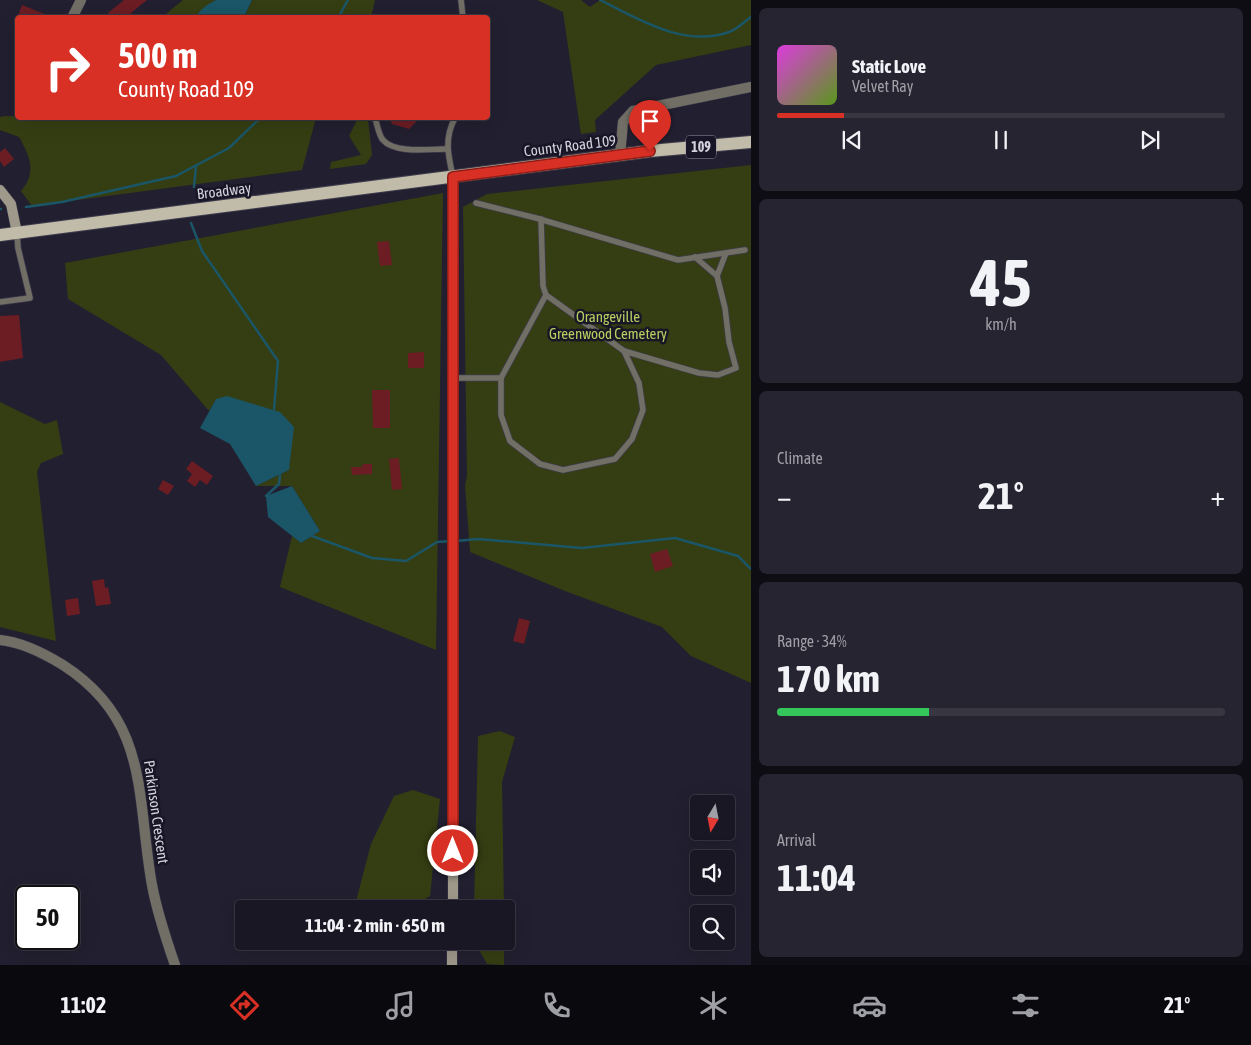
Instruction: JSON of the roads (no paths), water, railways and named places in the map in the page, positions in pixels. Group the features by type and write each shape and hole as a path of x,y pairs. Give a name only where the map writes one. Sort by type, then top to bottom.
{"main road":[{"name":"County Road 109","path":"453,177 751,142"},
{"name":"Broadway","path":"0,235 453,177"},
{"path":"452,900 453,177"},
{"path":"0,190 11,204 17,233"},
{"path":"452,950 452,965"}],"street":[{"path":"74,15 81,0"},
{"path":"620,156 623,122 633,111 751,87"},
{"name":"Parkinson Crescent","path":"0,640 32,649 53,659 76,674 111,709 122,727 135,760 152,885 164,935 175,965"}],"lane":[{"path":"461,0 463,15"},
{"path":"376,120 382,140 391,146 411,150 447,149"},
{"path":"453,120 448,130 447,149 453,177"},
{"path":"476,203 542,219 678,260 745,250"},
{"path":"542,219 543,286 546,295 624,351 698,373 718,375 736,368 729,342 725,308 717,276 695,257"},
{"path":"0,302 30,298 18,248 17,233"},
{"path":"717,276 726,253"},
{"path":"546,295 501,378 501,415 510,441 540,464 563,470 614,460 632,439 643,410 639,383 624,351"},
{"path":"452,378 501,378"}],"water":[{"path":"216,0 252,0 245,15 198,15 204,7"},
{"path":"227,396 280,412 294,427 289,470 256,486 230,444 200,428 216,399"},
{"path":"292,486 320,531 301,543 268,517 266,496"}],"waterway":[{"path":"340,15 348,0"},
{"path":"600,0 646,23 678,34 695,36 712,36 729,32 751,17"},
{"path":"26,207 62,202 176,176 229,148 258,120"},
{"path":"194,187 196,166"},
{"path":"191,223 202,251 278,361 274,409"},
{"path":"266,496 279,484 280,475"},
{"path":"312,536 372,558 406,561 437,542 451,541"},
{"path":"456,541 478,539 582,548 675,538 738,556 751,569"}],"park label":[{"name":"Orangeville Greenwood Cemetery","path":"608,326"}]}
